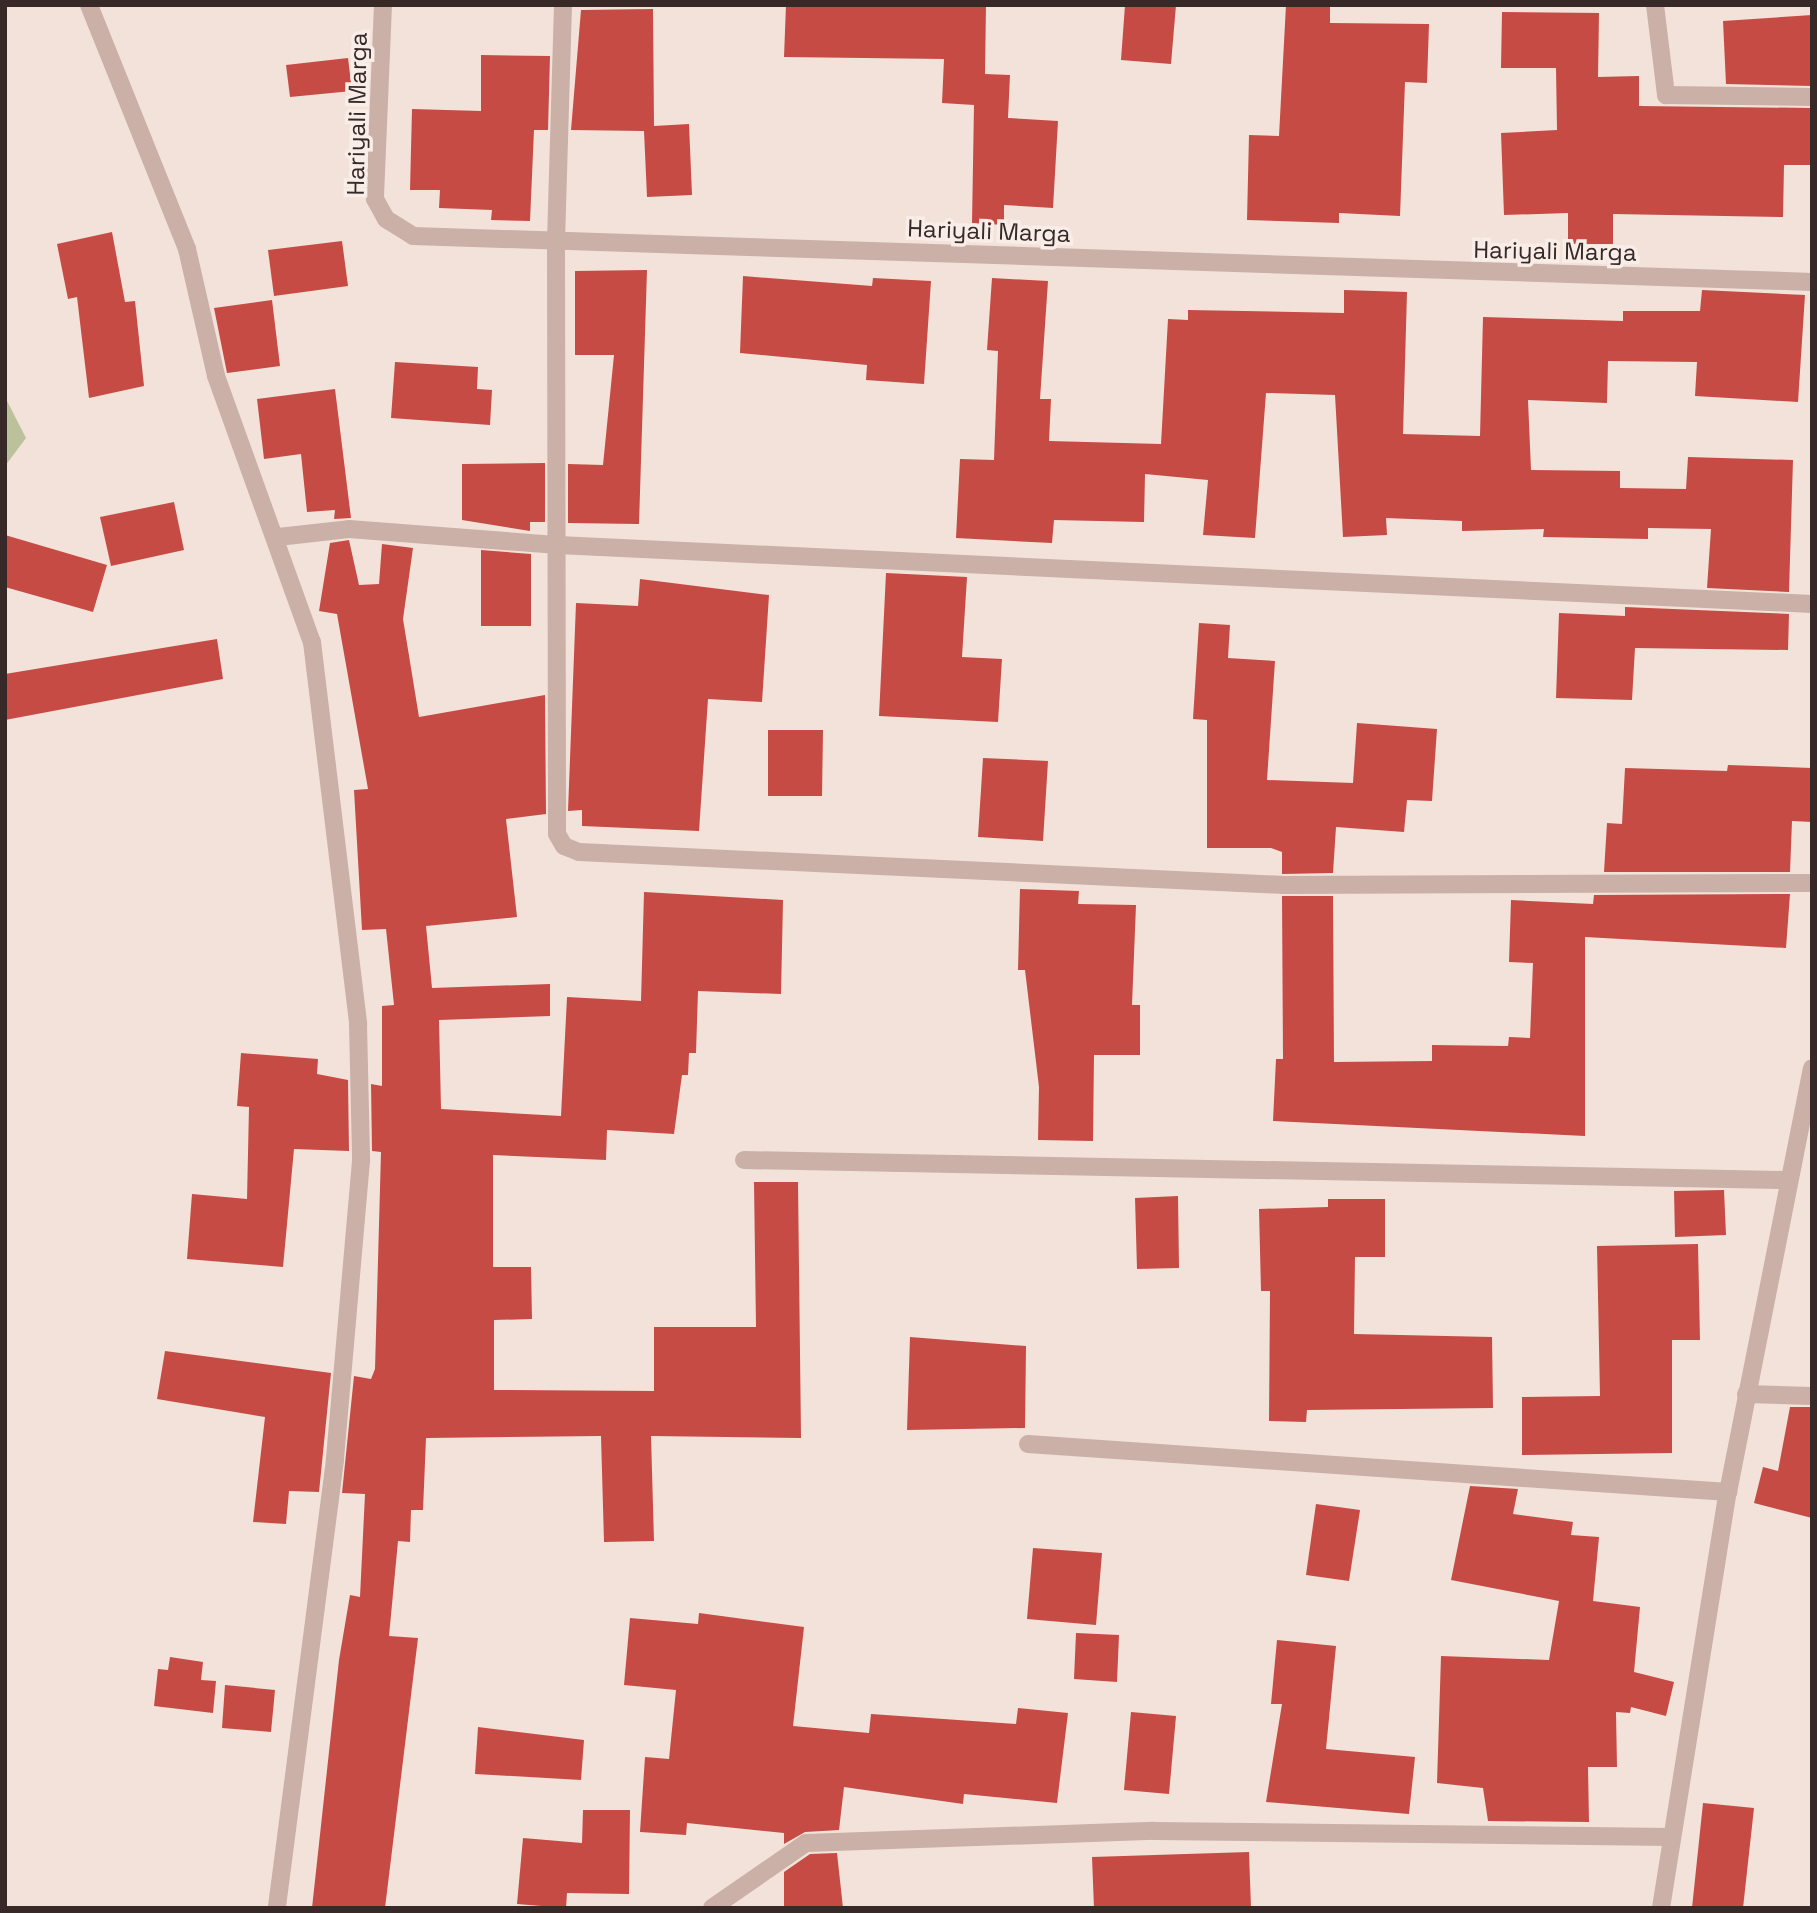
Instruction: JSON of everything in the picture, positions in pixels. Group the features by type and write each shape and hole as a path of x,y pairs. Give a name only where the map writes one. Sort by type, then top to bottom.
{"street":[{"path":"89,5 187,249 216,376 278,537 312,642 358,1024 361,1161 335,1460 277,1908"},
{"name":"Hariyali Marga","path":"383,5 375,199 386,219 414,236 556,243 1812,282"},
{"path":"563,5 556,243 557,834 579,852 1284,885 1812,883"},
{"path":"1655,5 1666,95 1812,97"},
{"path":"278,537 349,529 558,545 1812,604"},
{"path":"1661,1908 1745,1394 1786,1180 1812,1069"},
{"path":"744,1160 1786,1180"},
{"path":"1745,1394 1812,1396"},
{"path":"1028,1444 1728,1492"},
{"path":"712,1908 806,1843 1154,1831 1671,1837"}],"green space":[{"path":"5,397 26,438 5,466"}],"building":[{"path":"786,5 986,5 985,74 1010,75 1008,118 1058,121 1053,208 1004,205 1004,225 972,223 974,105 942,103 944,59 784,57"},
{"path":"1125,5 1176,5 1171,64 1121,60"},
{"path":"1286,5 1330,5 1330,23 1429,24 1427,83 1405,82 1400,216 1339,213 1339,223 1247,220 1249,135 1279,136"},
{"path":"653,9 654,126 689,124 692,195 647,197 644,131 571,130 581,10"},
{"path":"1502,12 1599,13 1598,77 1639,76 1639,106 1812,108 1812,165 1784,165 1783,217 1613,214 1613,244 1568,244 1568,213 1504,215 1501,133 1557,130 1556,68 1501,68"},
{"path":"1812,15 1812,86 1726,84 1723,21"},
{"path":"481,55 550,56 548,130 534,130 530,221 491,220 492,210 439,208 440,190 410,190 412,109 481,111"},
{"path":"348,58 352,91 290,97 286,65"},
{"path":"112,232 125,302 135,301 144,386 89,398 77,297 68,299 57,244"},
{"path":"342,241 348,286 274,296 268,250"},
{"path":"647,270 639,524 568,523 568,464 603,465 614,355 575,355 575,271"},
{"path":"743,276 872,286 873,278 931,281 924,384 866,380 867,365 740,353"},
{"path":"992,278 1048,281 1040,399 1051,399 1049,441 1161,444 1168,319 1188,320 1188,310 1344,313 1344,290 1407,292 1403,434 1480,436 1483,317 1623,321 1623,311 1700,311 1702,290 1805,295 1798,402 1695,396 1697,362 1608,361 1607,403 1528,400 1531,470 1620,471 1620,488 1686,489 1688,457 1793,460 1789,592 1707,588 1711,529 1648,528 1648,539 1543,537 1544,529 1462,531 1462,521 1386,518 1387,535 1343,537 1335,395 1266,393 1255,538 1203,535 1208,480 1145,474 1144,522 1054,520 1052,543 956,538 960,459 994,460 998,351 987,350"},
{"path":"272,300 280,366 227,373 214,308"},
{"path":"395,362 478,367 477,389 492,390 490,425 391,418"},
{"path":"335,389 351,518 334,519 335,510 307,512 301,454 264,459 257,399"},
{"path":"545,463 545,522 530,522 530,531 462,520 462,464"},
{"path":"174,502 184,550 111,566 100,517"},
{"path":"5,535 107,565 93,612 5,587"},
{"path":"349,540 359,585 379,584 382,544 413,548 403,619 419,717 545,695 546,814 506,819 517,917 426,926 432,988 550,984 550,1016 439,1020 441,1109 561,1116 567,997 641,1001 644,892 783,900 781,994 698,991 696,1053 689,1053 688,1075 682,1075 674,1134 607,1130 606,1160 493,1155 493,1267 531,1267 532,1319 494,1320 494,1390 654,1391 654,1327 756,1327 754,1182 798,1182 801,1438 651,1436 654,1541 604,1542 601,1436 426,1438 423,1510 411,1510 410,1542 398,1541 389,1636 418,1638 385,1908 312,1908 339,1660 350,1595 360,1597 365,1494 342,1493 354,1376 371,1379 375,1369 381,1152 372,1151 371,1084 382,1086 382,1006 394,1005 386,929 362,930 354,790 368,789 337,614 319,611 330,543"},
{"path":"481,550 531,554 531,626 481,626"},
{"path":"886,573 967,577 962,657 1002,659 998,722 879,716"},
{"path":"640,579 769,595 762,702 708,699 699,831 582,826 582,810 568,811 576,603 638,606"},
{"path":"1625,607 1789,614 1788,650 1635,648 1632,700 1556,698 1559,613 1625,616"},
{"path":"1199,623 1230,625 1228,658 1275,661 1267,780 1353,783 1357,723 1437,729 1432,801 1407,800 1404,832 1336,827 1333,873 1282,874 1282,852 1271,848 1207,848 1207,720 1193,719"},
{"path":"217,639 223,679 5,720 5,674"},
{"path":"768,730 823,730 822,796 768,796"},
{"path":"983,758 1048,761 1043,841 978,837"},
{"path":"1728,765 1812,768 1812,822 1792,821 1790,872 1604,872 1607,823 1622,824 1625,768 1727,771"},
{"path":"1020,889 1079,891 1078,904 1136,905 1132,1005 1140,1005 1140,1055 1094,1055 1093,1141 1038,1140 1039,1087 1025,970 1018,970"},
{"path":"1790,894 1786,948 1585,937 1585,1136 1273,1121 1276,1059 1283,1059 1282,896 1333,896 1334,1062 1432,1061 1432,1045 1508,1046 1509,1037 1530,1038 1533,963 1509,962 1511,900 1593,904 1594,895"},
{"path":"241,1053 318,1059 317,1074 348,1080 349,1151 294,1149 283,1267 187,1259 192,1194 247,1199 249,1107 237,1106"},
{"path":"1724,1190 1726,1235 1675,1237 1674,1191"},
{"path":"1178,1196 1179,1268 1137,1269 1135,1198"},
{"path":"1328,1199 1385,1199 1385,1257 1355,1257 1354,1334 1492,1337 1493,1408 1307,1410 1306,1422 1269,1421 1270,1291 1261,1291 1259,1209 1328,1207"},
{"path":"1698,1244 1700,1340 1672,1340 1672,1453 1522,1455 1522,1397 1600,1396 1597,1246"},
{"path":"910,1337 1026,1346 1025,1428 907,1430"},
{"path":"165,1351 331,1373 319,1492 289,1491 286,1524 253,1522 265,1417 157,1399"},
{"path":"1790,1407 1812,1407 1812,1518 1754,1503 1763,1467 1778,1471"},
{"path":"1470,1486 1518,1489 1513,1514 1573,1522 1571,1535 1599,1537 1593,1601 1640,1607 1634,1672 1674,1682 1666,1716 1631,1707 1630,1713 1616,1712 1617,1767 1588,1767 1589,1822 1488,1821 1483,1788 1437,1783 1441,1656 1549,1660 1559,1601 1451,1580"},
{"path":"1316,1504 1360,1510 1349,1581 1306,1575"},
{"path":"1033,1548 1102,1553 1096,1625 1027,1619"},
{"path":"699,1613 804,1627 793,1726 869,1733 871,1714 1016,1724 1018,1708 1068,1713 1057,1803 964,1794 963,1804 844,1787 839,1830 805,1832 784,1844 784,1833 687,1823 686,1835 640,1832 645,1757 669,1759 676,1690 624,1685 630,1618 698,1624"},
{"path":"1076,1633 1119,1635 1117,1682 1074,1679"},
{"path":"1277,1640 1336,1646 1326,1749 1415,1757 1409,1814 1266,1802 1282,1704 1271,1704"},
{"path":"170,1657 203,1662 201,1680 216,1681 213,1713 154,1706 158,1669 168,1670"},
{"path":"225,1685 275,1690 271,1732 222,1728"},
{"path":"1131,1712 1176,1716 1169,1794 1124,1790"},
{"path":"478,1727 584,1740 581,1780 475,1774"},
{"path":"1703,1803 1754,1808 1743,1908 1692,1908"},
{"path":"583,1810 630,1810 629,1894 567,1893 566,1908 517,1904 523,1838 582,1843"},
{"path":"1249,1852 1251,1908 1094,1908 1092,1857"},
{"path":"837,1853 843,1908 784,1908 784,1872 810,1854"}]}
